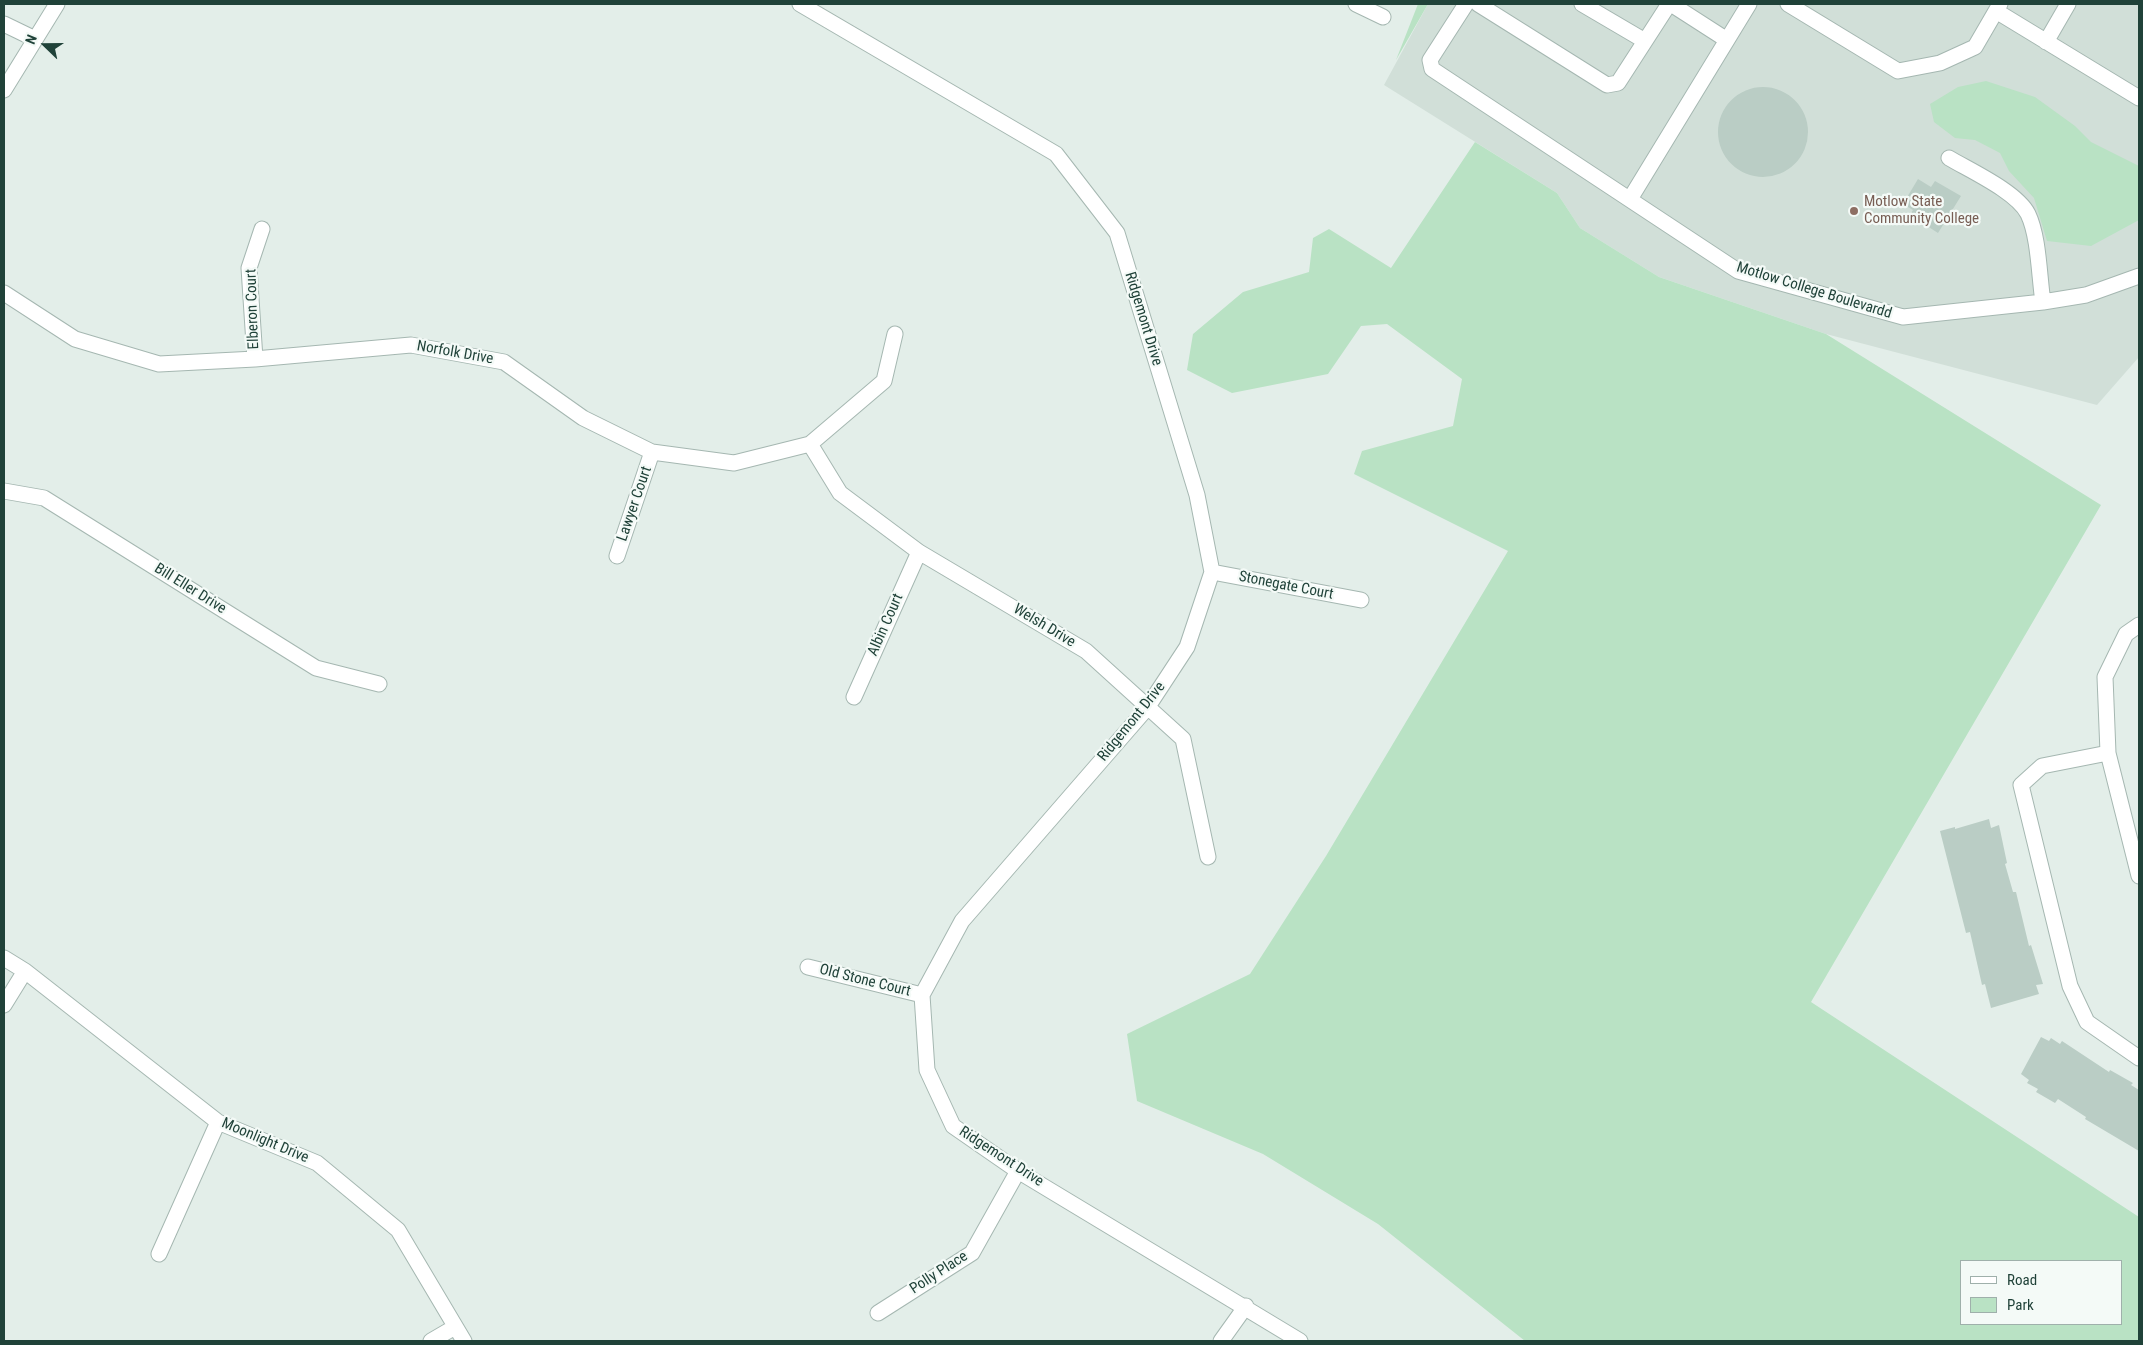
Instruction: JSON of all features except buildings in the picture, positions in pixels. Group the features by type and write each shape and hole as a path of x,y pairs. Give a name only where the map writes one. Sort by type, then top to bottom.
{"street":[{"path":"4,90 56,4"},
{"name":"Ridgemont Drive","path":"800,4 1056,154 1117,233 1197,495 1212,572 1187,647 1147,708 962,921 922,994 928,1070 953,1126 1018,1170 1246,1306 1300,1341"},
{"path":"1356,4 1383,17"},
{"name":"Motlow College Boulevardd","path":"1466,4 1430,60 1432,69 1738,271 1903,317 2043,302 2086,295 2139,276"},
{"path":"1478,4 1607,85 1618,83 1670,4 1727,40"},
{"path":"1582,4 1645,41"},
{"path":"1630,200 1749,4"},
{"path":"1788,4 1898,71 1940,63 1975,48 1998,8 2046,42 2139,98"},
{"path":"2046,42 2068,4"},
{"path":"4,24 35,39"},
{"path":"1949,158 2015,200 2027,213 2033,228 2043,302"},
{"name":"Elberon Court","path":"255,359 249,268 262,229"},
{"name":"Norfolk Drive","path":"4,293 75,339 159,364 255,359 411,345 504,362 583,418 652,452 734,463 810,444 884,381 895,334"},
{"name":"Welsh Drive","path":"810,444 840,493 919,552 1086,651 1183,739 1208,857"},
{"name":"Lawyer Court","path":"617,556 652,452"},
{"name":"Bill Eller Drive","path":"4,491 44,498 316,668 379,684"},
{"name":"Albin Court","path":"854,697 919,552"},
{"name":"Stonegate Court","path":"1212,572 1360,600"},
{"path":"2139,625 2126,634 2105,677 2108,753 2139,876"},
{"path":"2108,753 2042,766 2021,785 2070,986 2087,1022 2139,1058"},
{"name":"Moonlight Drive","path":"4,958 25,971 218,1122 317,1163 398,1230 464,1341"},
{"name":"Old Stone Court","path":"808,967 922,994"},
{"path":"4,1005 25,971"},
{"path":"159,1254 218,1122"},
{"name":"Polly Place","path":"878,1313 972,1252 1018,1170"},
{"path":"1221,1341 1246,1306"},
{"path":"431,1341 455,1326"}],"shaded area":[{"name":"Motlow State Community College","path":"1428,4 2139,4 2139,357 2097,405 1826,334 1659,277 1580,228 1557,193 1384,85"}],"green space":[{"path":"1418,4 1428,4 1396,60"},
{"path":"1986,81 2035,97 2075,126 2091,142 2139,166 2139,220 2091,246 2047,241 2034,198 2009,171 2000,153 1975,140 1955,138 1934,122 1930,104 1958,87"},
{"path":"1475,142 1557,193 1580,228 1659,277 1826,334 2101,505 1811,1002 2139,1217 2139,1341 1525,1341 1378,1224 1263,1154 1137,1101 1127,1034 1250,974 1326,856 1508,551 1354,474 1362,451 1453,426 1462,379 1387,324 1361,326 1328,374 1232,393 1187,370 1193,334 1243,292 1309,272 1313,238 1329,229 1391,268"}],"place":[{"name":"Motlow State Community College","path":"1854,211"}]}
